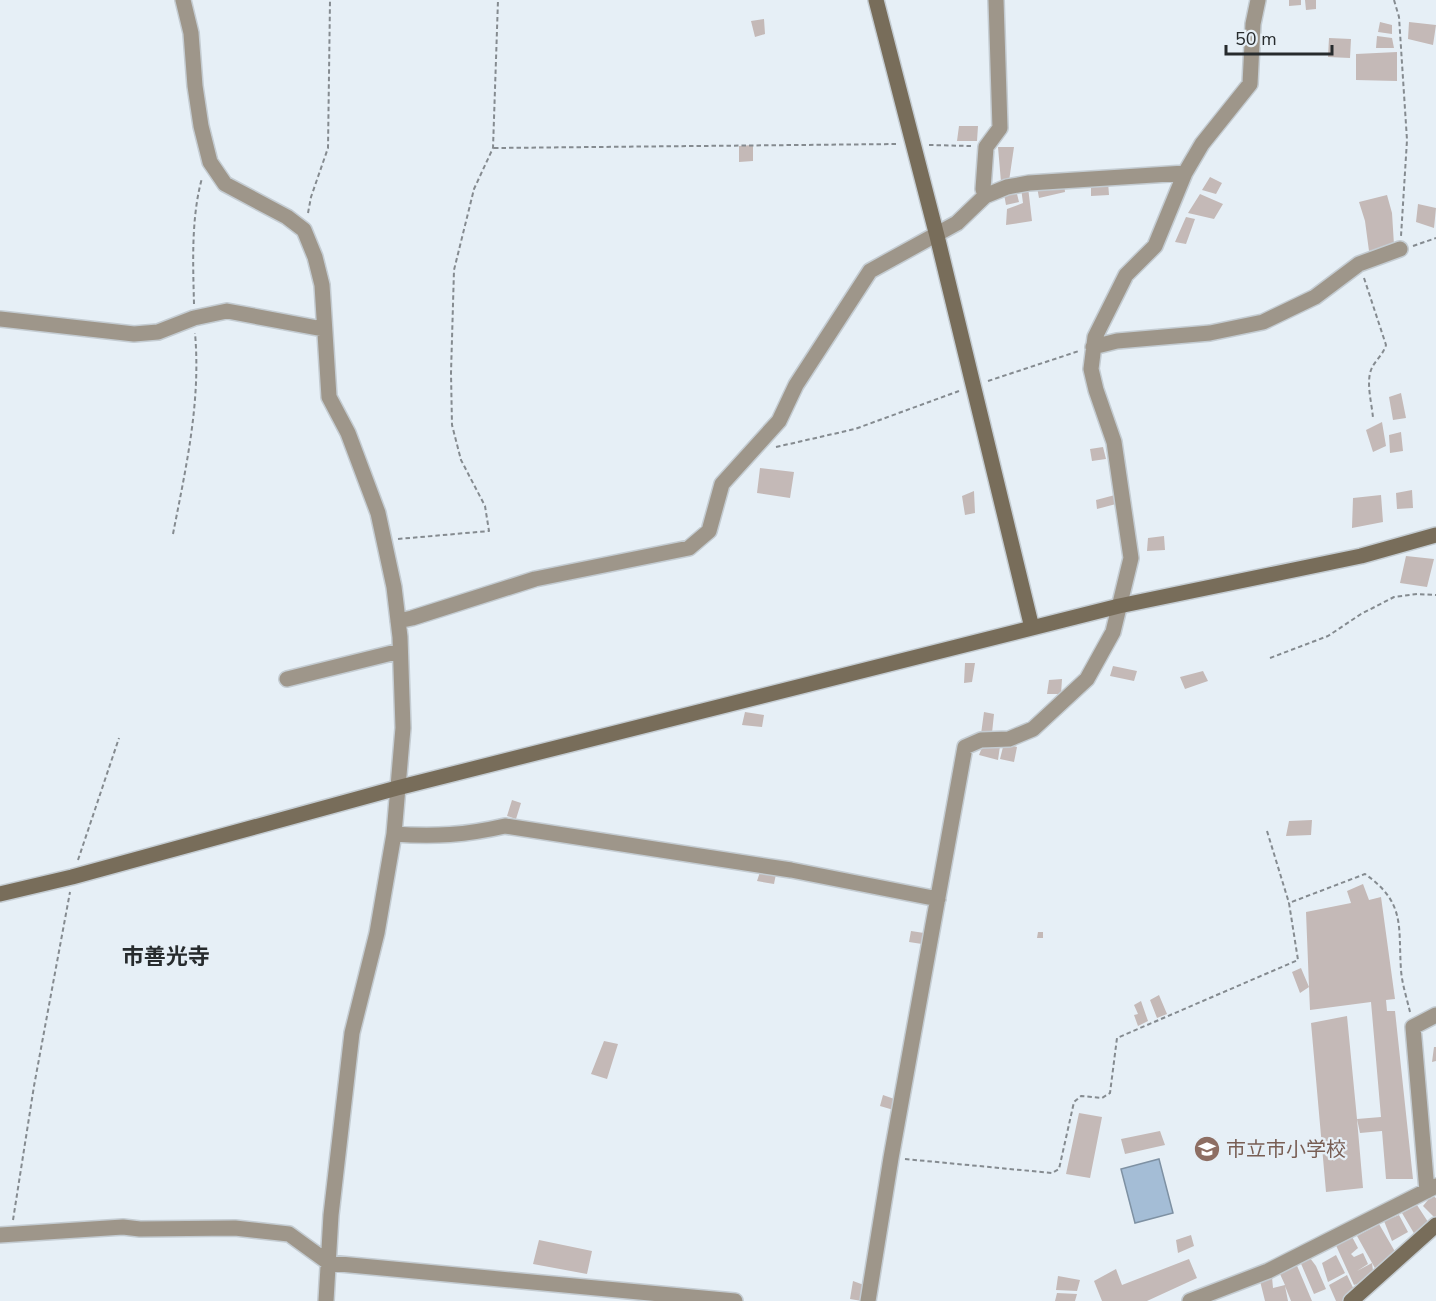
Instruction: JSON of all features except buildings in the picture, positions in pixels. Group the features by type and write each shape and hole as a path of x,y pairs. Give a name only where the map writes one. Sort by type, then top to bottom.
{"street":[{"path":"183,0 191,33 201,126 210,162 225,184 287,217 304,230 315,257 322,285 328,397 348,433 378,513 394,587 398,621 403,728 394,834 376,933 352,1033 331,1215 326,1301"},
{"path":"876,0 937,236 1032,628"},
{"path":"985,196 982,189 986,147 1000,128 996,0"},
{"path":"868,1301 964,747 981,740 1009,739 1033,729 1087,679 1109,641 1131,558 1114,442 1091,369 1095,337 1126,275 1155,246 1185,173 1202,144 1250,84 1253,24 1258,0"},
{"path":"398,621 535,579 688,548 709,531 722,484 779,421 796,385 870,271 937,236 957,223 985,196 1007,187 1029,183 1185,173"},
{"path":"1094,347 1118,340 1210,333 1263,322 1315,297 1359,264 1400,249"},
{"path":"0,320 134,333 158,332 194,318 227,311 324,329"},
{"path":"0,894 72,877 398,788 1119,606 1361,556 1436,535"},
{"path":"287,679 400,651"},
{"path":"394,834 423,836 471,833 505,826 791,870 938,899"},
{"path":"1190,1301 1268,1270 1432,1188 1413,1027 1436,1015"},
{"path":"1351,1301 1436,1225"},
{"path":"5,1234 123,1227 140,1229 235,1228 289,1234 328,1263 735,1301"}],"path":[{"path":"304,230 311,197 328,148 330,0"},
{"path":"383,540 489,531 485,506 461,460 452,425 451,373 454,270 474,189 493,147 498,0"},
{"path":"1394,0 1399,17 1407,140 1400,249 1420,245 1436,238"},
{"path":"493,147 912,144 986,147"},
{"path":"172,534 192,436 198,363 194,318 193,256 198,191 208,155"},
{"path":"1359,264 1386,345 1383,355 1371,368 1373,418"},
{"path":"774,447 855,429 974,385 1094,347"},
{"path":"1270,658 1328,636 1361,614 1394,597 1418,594 1436,595"},
{"path":"5,1234 72,877 119,738"},
{"path":"891,1158 1052,1173 1059,1169 1074,1102 1081,1096 1102,1098 1110,1093 1117,1038 1298,960 1289,903 1267,831"},
{"path":"1289,903 1365,874 1379,884 1399,915 1401,973 1413,1027"}],"water":[{"path":"1159,1159 1173,1213 1135,1223 1121,1169"}],"place":[{"name":"市立市小学校","path":"1207,1149"}],"district":[{"name":"市善光寺","path":"166,957"}]}
